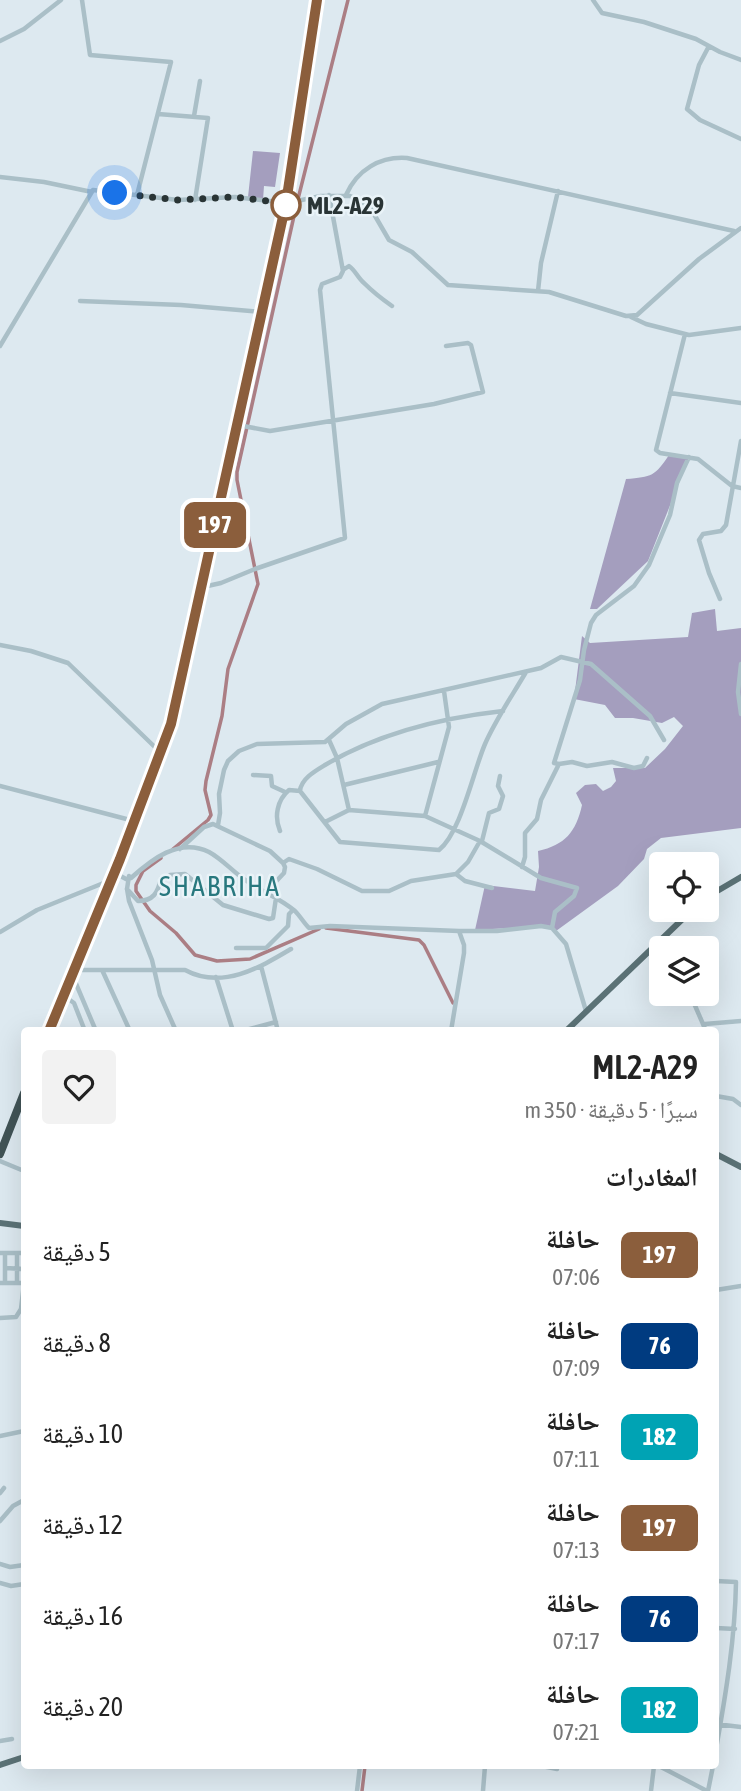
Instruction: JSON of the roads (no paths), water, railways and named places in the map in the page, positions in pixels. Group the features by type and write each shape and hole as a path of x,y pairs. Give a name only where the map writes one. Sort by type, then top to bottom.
{"highway":[{"path":"53,1027 69,996 78,961 116,876 161,754 175,707 201,587 244,427 262,312 294,201 317,0"},
{"path":"0,1154 21,1101"},
{"path":"0,1161 21,1109"}],"main road":[{"path":"719,890 741,877"},
{"path":"665,936 680,922"},
{"path":"570,1027 649,951"},
{"path":"719,1156 741,1167"},
{"path":"0,1223 21,1226"},
{"path":"0,1765 21,1758"}],"street":[{"path":"0,41 24,29 61,0"},
{"path":"82,0 90,55 171,62 138,195"},
{"path":"593,0 602,13 644,22 696,39 741,60"},
{"path":"709,46 699,65 687,110 700,120 741,139"},
{"path":"194,116 200,81"},
{"path":"158,114 208,118 195,200"},
{"path":"346,195 362,171 387,158 396,157 739,230"},
{"path":"0,177 44,182 92,192 195,200 234,197 294,201 346,195 367,205 389,240 412,252 448,285 550,292 685,334 741,328"},
{"path":"538,291 541,263 558,191"},
{"path":"0,346 92,192"},
{"path":"329,195 343,271"},
{"path":"631,317 642,311 683,272 739,230"},
{"path":"201,587 221,583 257,568 344,540 320,290 322,284 340,277 348,266 352,267 360,280 373,292 392,306"},
{"path":"80,301 181,305 262,312"},
{"path":"685,334 656,450 701,460 732,486 741,488"},
{"path":"244,427 270,431 435,404 483,393 484,388 471,345 446,346"},
{"path":"670,393 741,403"},
{"path":"720,599 699,540 704,534 721,531 726,525 741,441"},
{"path":"647,758 643,766 634,768 612,761 587,766 554,763 578,688 587,636 596,615 634,586 649,565 670,515 677,483 689,457"},
{"path":"0,645 31,651 68,663 161,754"},
{"path":"218,825 220,785 228,761 234,754 257,744 319,743 329,740 346,724 383,704 526,672 547,666 561,657 591,664 650,716 664,740"},
{"path":"741,664 738,692 741,715"},
{"path":"253,775 271,776 272,786 285,792 300,791 343,844 435,851 443,847 455,828 481,752 526,672"},
{"path":"425,816 450,720 444,691"},
{"path":"300,791 302,782 337,758 395,732 503,711"},
{"path":"329,740 337,758 349,810"},
{"path":"344,785 438,762"},
{"path":"522,867 525,857 525,833 537,819 541,800 559,764"},
{"path":"283,863 292,859 368,892 389,891 408,882 456,874 468,862 481,841 489,813 499,809 503,796 498,786 500,776"},
{"path":"0,786 135,821"},
{"path":"280,831 276,814 285,792"},
{"path":"325,822 349,810 425,816 455,828 541,878 577,888 574,896 555,912 552,928"},
{"path":"174,850 204,827 218,825 270,851 283,863 284,873 266,892"},
{"path":"174,1027 160,995 155,971 127,889 129,878 157,856 174,850 193,848 206,851 245,880 276,898 293,910 309,928 497,931 541,926 552,928 566,944 586,1012"},
{"path":"127,889 141,901 154,897 161,878 183,873 208,890 213,898 223,905 264,918 273,918 276,898"},
{"path":"456,874 465,881 492,887"},
{"path":"0,932 37,910 116,876 129,878"},
{"path":"236,948 266,948 288,926 289,914 293,910"},
{"path":"453,1027 464,953 459,931"},
{"path":"94,1027 74,973 185,970 195,976 239,976 290,948"},
{"path":"261,966 277,1027"},
{"path":"103,972 128,1027"},
{"path":"216,977 232,1027"},
{"path":"69,996 83,998"},
{"path":"69,996 83,1027"},
{"path":"696,1006 705,1027"},
{"path":"705,1024 741,1021"},
{"path":"257,1027 276,1022"},
{"path":"719,1097 733,1099 741,1105"},
{"path":"0,1161 21,1170"},
{"path":"21,1253 2,1253 5,1268 3,1283 21,1283"},
{"path":"17,1253 17,1283"},
{"path":"5,1268 21,1269"},
{"path":"719,1290 741,1286"},
{"path":"0,1318 15,1318 21,1309"},
{"path":"0,1436 21,1432"},
{"path":"0,1521 13,1506 21,1502"},
{"path":"0,1563 10,1567 21,1565"},
{"path":"719,1581 736,1582 737,1625 719,1720"},
{"path":"0,1583 11,1586 21,1584"},
{"path":"719,1628 737,1625"},
{"path":"719,1724 741,1727"},
{"path":"0,1741 12,1739"},
{"path":"357,1791 360,1769"},
{"path":"483,1791 485,1769"},
{"path":"651,1791 655,1769"},
{"path":"662,1769 707,1791 712,1769"},
{"path":"693,1791 694,1784"}],"waterway":[{"path":"173,849 211,815 205,790 206,781 222,716 228,669 258,584 237,472 296,207 348,0"},
{"path":"161,858 143,871 136,891 150,911 176,933 195,955 217,961 250,959 319,929"},
{"path":"326,928 419,940 453,1003"},
{"path":"362,1791 365,1769"}],"place":[{"name":"ML2-A29","path":"286,205"}],"district":[{"name":"SHABRIHA","path":"220,886"}]}
